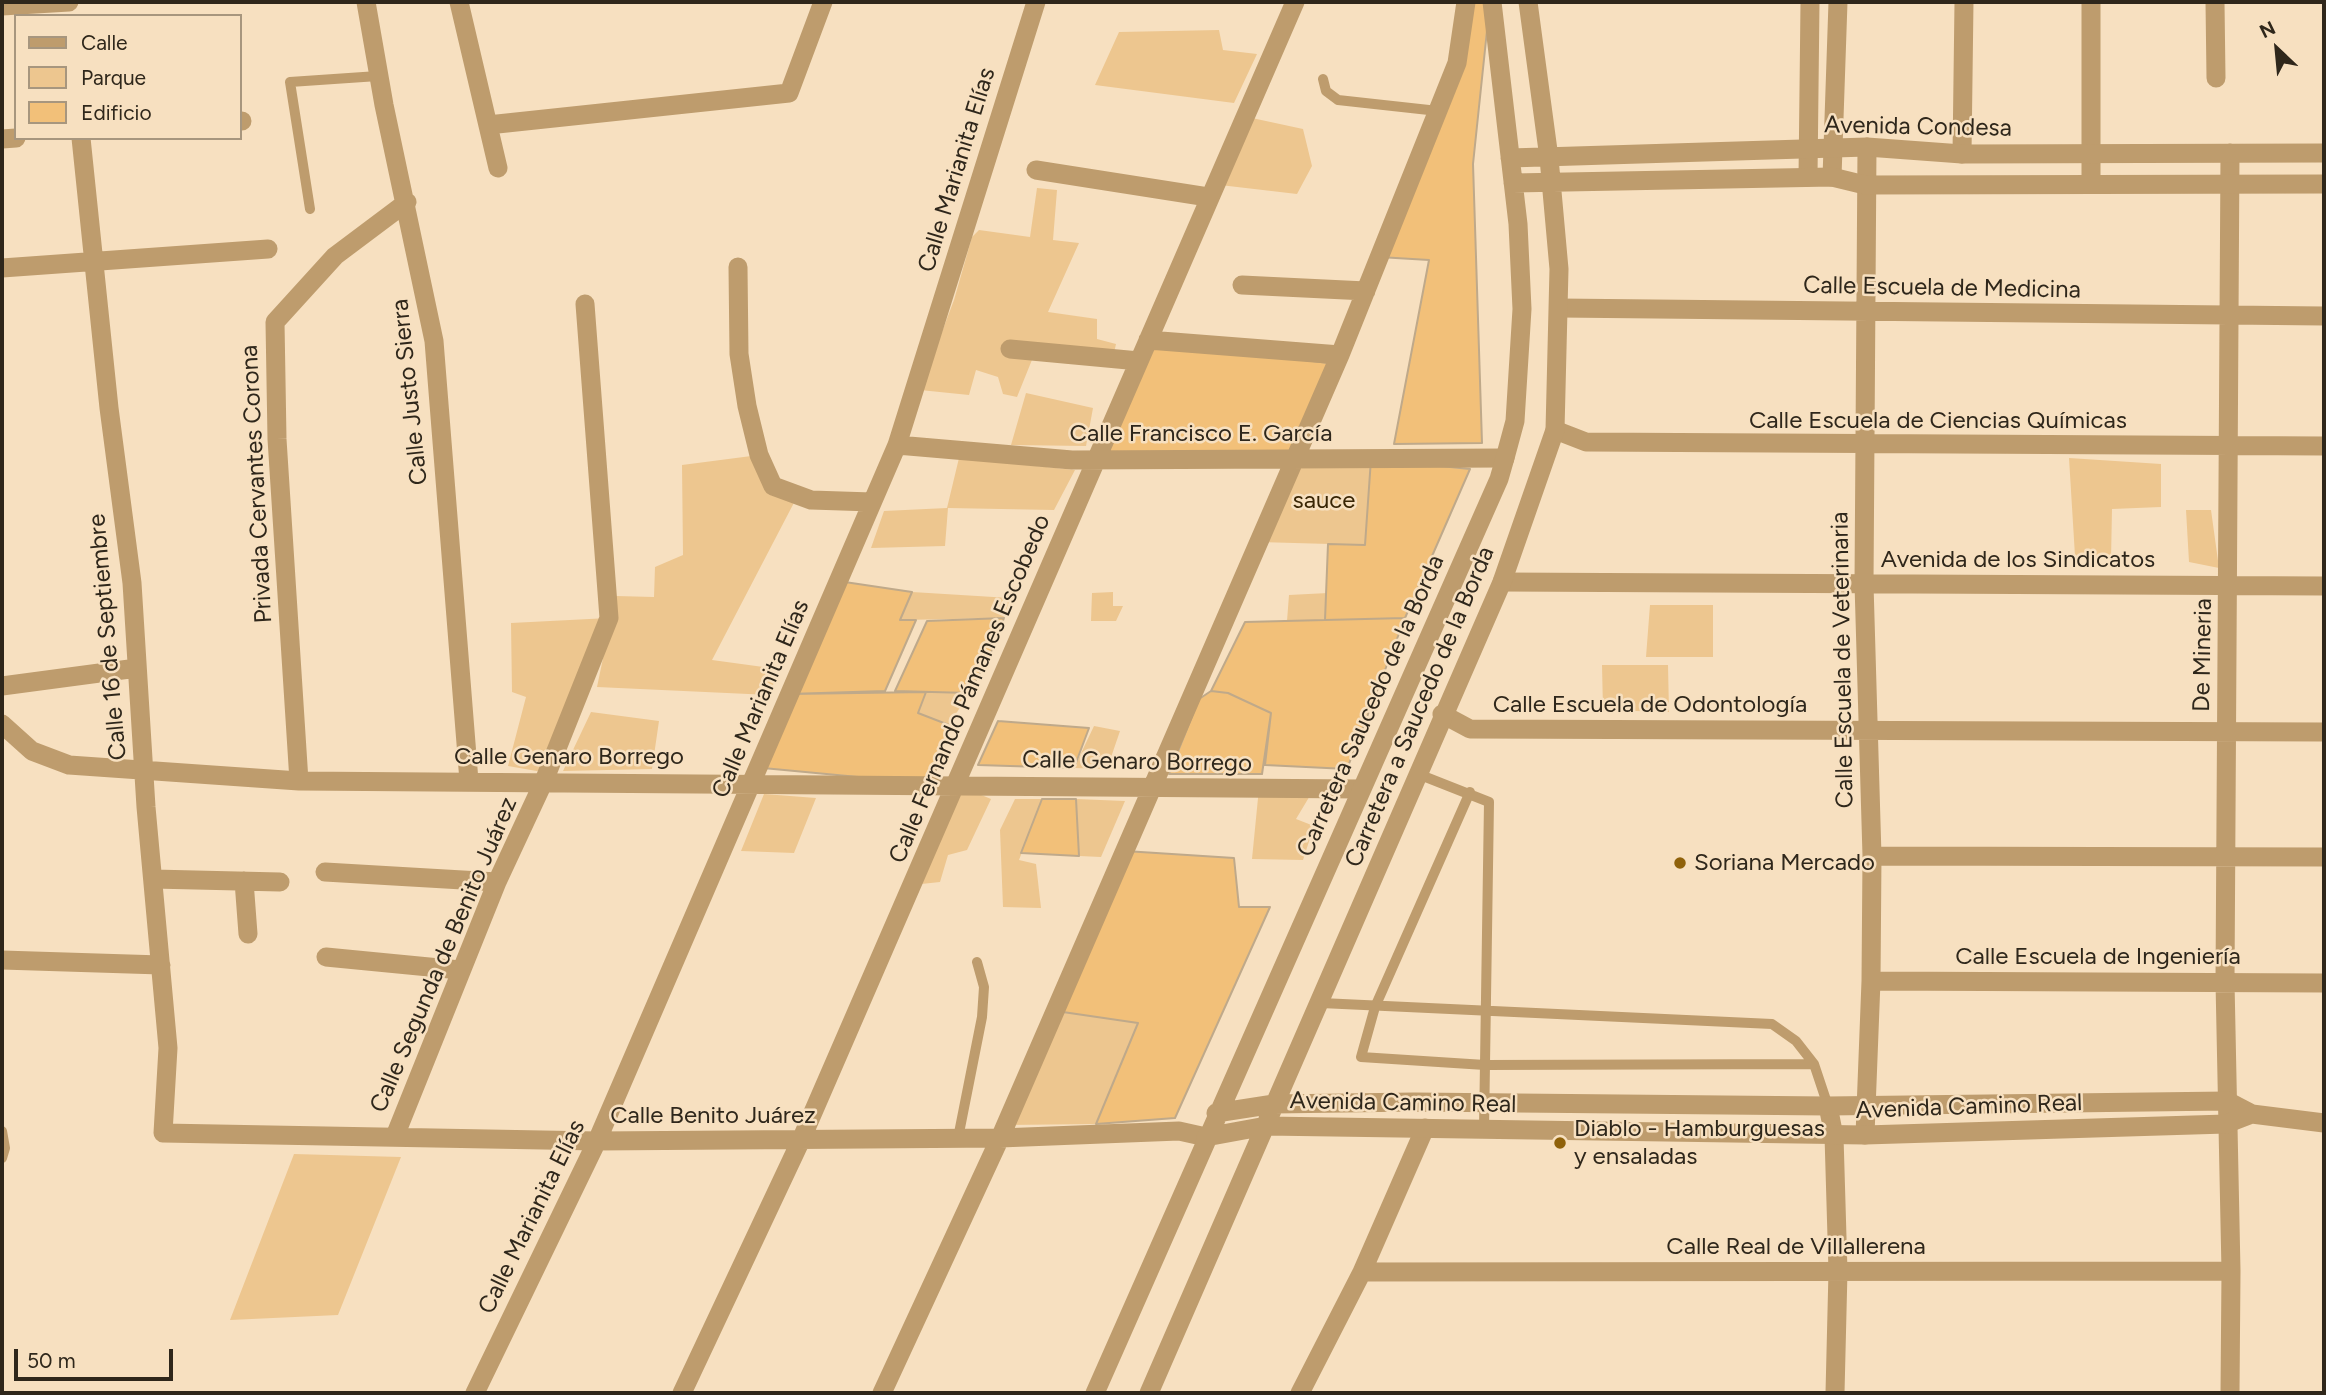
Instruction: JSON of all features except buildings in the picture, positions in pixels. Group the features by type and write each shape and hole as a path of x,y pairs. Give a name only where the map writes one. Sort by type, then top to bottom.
{"street":[{"path":"2,6 69,2"},
{"name":"Calle Justo Sierra","path":"366,2 378,76 407,202 434,341 469,781"},
{"path":"460,2 498,168"},
{"path":"488,125 789,93 823,2"},
{"name":"Calle Marianita Elías","path":"475,1393 597,1141 897,444 1036,2"},
{"name":"Calle Fernando Pámanes Escobedo","path":"682,1393 801,1140 1208,197 1295,2"},
{"path":"883,1393 1000,1138 1340,355 1457,63 1466,2"},
{"name":"Carretera Saucedo de la Borda","path":"1095,1393 1216,1113 1499,479 1505,458 1515,422 1521,362 1522,309 1513,183 1492,2"},
{"name":"Carretera a Saucedo de la Borda","path":"1149,1393 1321,1003 1442,714 1502,582 1555,430 1559,308 1549,158 1528,2"},
{"path":"1808,177 1811,2"},
{"path":"1832,177 1839,2"},
{"path":"1962,154 1964,2"},
{"path":"2091,2 2091,184"},
{"path":"2215,2 2216,78"},
{"path":"1810,98 1835,97"},
{"name":"Calle 16 de Septiembre","path":"81,140 131,583 168,1048 163,1133"},
{"name":"Avenida Condesa","path":"1510,158 1867,147 1962,154 2324,153"},
{"name":"Calle Escuela de Veterinaria","path":"1865,1135 1871,981 1872,856 1864,584 1867,312 1864,184 1867,147"},
{"name":"De Mineria","path":"2230,153 2225,982 2231,1271 2230,1393"},
{"path":"1036,170 1208,197"},
{"path":"1513,183 1832,177 1864,184 2324,184"},
{"name":"Privada Cervantes Corona","path":"299,781 277,439 275,321 335,256 407,202"},
{"path":"2,268 268,249"},
{"path":"738,267 739,354 745,393 759,456 773,486 811,500 872,502"},
{"path":"1242,285 1366,291"},
{"name":"Calle Segunda de Benito Juárez","path":"395,1136 496,882 544,781 609,618 585,304"},
{"name":"Calle Escuela de Medicina","path":"1559,308 2324,316"},
{"path":"1148,340 1340,355"},
{"path":"1010,349 1139,361"},
{"name":"Calle Escuela de Ciencias Químicas","path":"1555,430 1586,442 1866,446 2324,446"},
{"name":"Calle Francisco E. García","path":"897,444 1096,460 1505,458"},
{"name":"Avenida de los Sindicatos","path":"1502,582 2324,586"},
{"path":"2,686 137,668"},
{"name":"Calle Escuela de Odontología","path":"1442,714 1469,729 2324,732"},
{"name":"Calle Genaro Borrego","path":"2,724 32,751 69,765 299,781 751,782 1361,789"},
{"path":"1872,856 2324,858"},
{"path":"325,872 496,882"},
{"path":"153,879 280,882"},
{"path":"244,881 248,934"},
{"path":"326,957 460,970"},
{"path":"2,960 161,965"},
{"name":"Calle Escuela de Ingeniería","path":"1871,981 2324,984"},
{"name":"Avenida Camino Real","path":"1216,1113 1275,1104 1828,1106 2227,1101 2252,1114 2324,1123"},
{"path":"1828,1106 1834,1136 1838,1272 1835,1393"},
{"name":"Calle Benito Juárez","path":"1179,1131 1216,1113"},
{"name":"Avenida Camino Real","path":"1206,1137 1266,1126 1834,1136 2226,1124 2252,1114"},
{"path":"1300,1393 1362,1272 1425,1128"},
{"name":"Calle Benito Juárez","path":"163,1133 597,1141 958,1139 1179,1131 1206,1137"},
{"name":"Calle Real de Villallerena","path":"1362,1272 2231,1271"}],"lane":[{"path":"310,209 290,82 378,76"},
{"path":"1322,79 1326,92 1338,100 1438,111"},
{"path":"1418,775 1470,792 1489,802 1484,1129"},
{"path":"1470,792 1375,1007 1361,1057 1485,1065 1814,1064"},
{"path":"958,1139 982,1017 984,987 977,961"},
{"path":"1321,1003 1772,1024 1796,1041 1814,1064 1828,1106"},
{"path":"2,1130 5,1148 2,1158"}],"green space":[{"path":"1219,30 1223,50 1257,54 1234,103 1095,85 1119,32"},
{"path":"1252,118 1303,129 1312,166 1297,194 1220,185"},
{"path":"1037,188 1057,190 1053,240 1079,243 1048,312 1097,319 1097,339 1116,344 1114,353 1038,345 1017,397 1003,394 998,377 976,370 969,395 920,390 954,300 972,237 979,230 1030,237"},
{"path":"1026,393 1093,408 1086,446 1011,445"},
{"path":"759,455 773,494 798,495 712,660 778,669 770,695 597,687 616,596 654,597 655,567 683,555 682,465"},
{"path":"959,458 1075,470 1054,510 948,508 945,546 871,548 884,511 947,508"},
{"path":"2069,458 2161,464 2161,507 2112,509 2111,560 2075,556"},
{"name":"sauce","path":"1295,459 1371,459 1365,545 1259,542"},
{"path":"2186,510 2211,510 2219,568 2189,562"},
{"path":"912,592 1010,598 1004,618 900,620"},
{"path":"1113,592 1113,606 1123,606 1116,621 1091,621 1092,593"},
{"path":"1328,593 1325,620 1287,621 1289,595"},
{"path":"1650,605 1713,605 1713,657 1646,657"},
{"path":"609,618 548,773 508,766 526,697 512,692 511,623"},
{"path":"1602,665 1668,665 1669,712 1603,710"},
{"path":"926,692 969,693 949,725 918,713"},
{"path":"591,712 659,721 652,769 563,771"},
{"path":"1094,726 1120,731 1107,769 1074,768"},
{"path":"955,784 991,799 967,850 948,855 940,882 912,885"},
{"path":"1259,788 1314,789 1296,819 1314,826 1303,860 1252,859"},
{"path":"764,794 816,798 794,853 741,851"},
{"path":"1015,799 1042,799 1019,860 1036,864 1041,908 1003,907 1000,830"},
{"path":"1076,799 1125,801 1101,857 1079,856"},
{"path":"1056,1011 1138,1023 1096,1124 1006,1125"},
{"path":"294,1154 401,1157 338,1315 230,1320"}],"place":[{"name":"Soriana Mercado","path":"1680,863"},
{"name":"Diablo - Hamburguesas y ensaladas","path":"1560,1143"}]}
